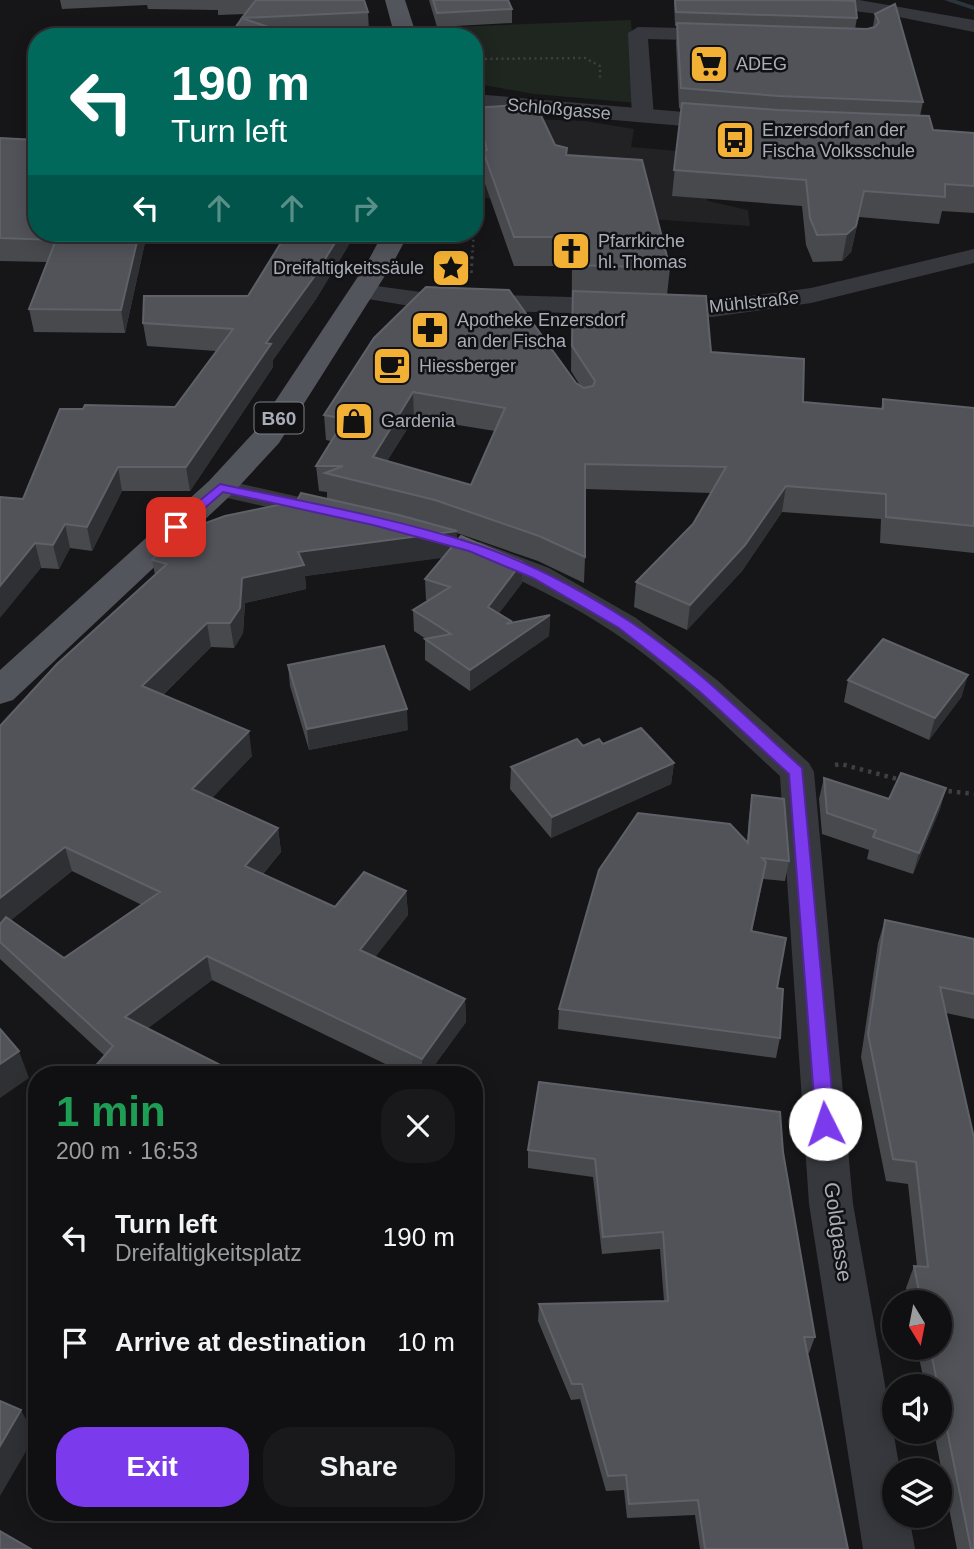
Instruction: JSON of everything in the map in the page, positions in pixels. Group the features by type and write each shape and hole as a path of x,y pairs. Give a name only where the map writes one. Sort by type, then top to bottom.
{"main road":[{"path":"395,0 403,28"},
{"name":"B60","path":"0,691 220,488 268,436 391,242"}],"street":[{"path":"813,0 894,10 974,26"},
{"name":"Schloßgasse","path":"643,117 638,33 744,36"},
{"name":"Schloßgasse","path":"483,102 751,125"},
{"name":"Mühlstraße","path":"362,291 428,302 723,308 756,306 800,298 974,256"},
{"path":"220,488 361,519"},
{"path":"449,542 474,548 538,575 625,625 705,688 797,772"},
{"name":"Goldgasse","path":"797,772 831,1204 889,1549"}],"path":[{"path":"483,59 585,58 600,66 600,82"},
{"path":"473,271 474,242"},
{"path":"797,772 841,764 904,780"},
{"path":"929,787 974,794"}],"shaded area":[{"path":"631,20 637,103 534,94 483,85 483,28 429,28"},
{"path":"483,117 585,121 634,129 631,147 677,151 708,201 748,210 750,226 564,213 483,197"}],"building":[{"path":"256,0 364,0 368,12 242,18"},
{"path":"433,0 508,0 512,9 437,13"},
{"path":"675,0 855,1 857,18 676,12"},
{"path":"895,4 923,102 778,96 681,88 677,23 867,29 875,27 879,22 875,14"},
{"path":"242,18 271,28 235,28"},
{"path":"682,103 929,116 933,130 974,133 974,186 945,184 945,197 864,191 856,226 847,234 817,235 810,218 806,180 674,170"},
{"path":"516,105 517,108 537,107 555,145 567,148 566,155 642,160 670,268 573,265 573,237 514,237 483,151 487,150 483,136 483,107"},
{"path":"0,138 28,140 28,239 0,238"},
{"path":"55,242 137,242 121,310 29,309"},
{"path":"281,242 335,242 314,277 266,343 271,344 186,467 118,467 87,527 65,524 53,545 35,543 0,586 0,497 23,499 60,409 83,409 85,405 175,407 233,329 143,323 144,296 248,296"},
{"path":"426,287 509,290 576,383 584,388 593,386 595,381 572,346 573,291 706,296 711,352 804,359 803,402 883,409 883,399 974,408 974,526 886,517 886,494 786,486 745,545 690,605 636,582 693,524 726,467 585,464 585,557 539,536 435,500 325,473 343,466 316,466 345,419 324,415 374,338","holes":["413,392 505,408 471,485 373,457"]},
{"path":"301,493 457,531 298,552 304,565 242,578 240,608 230,623 207,623 142,686 249,731 192,789 278,828 245,866 335,907 364,872 406,891 360,950 465,999 422,1059 207,956 125,1017 222,1066 96,1066 113,1046 0,942 0,924 6,917 64,958 160,892 65,847 0,898 0,726 57,664 167,564 152,560 175,534 225,516 297,501"},
{"path":"461,536 522,562 488,607 511,621 506,624 550,615 470,670 425,639 451,634 413,610 450,587 425,579"},
{"path":"883,639 968,675 935,718 848,680"},
{"path":"384,646 407,709 307,729 288,665"},
{"path":"641,728 674,763 552,817 511,767 577,739 583,746 599,739 603,744"},
{"path":"901,773 946,788 919,853 873,837 876,830 827,813 824,778 889,799"},
{"path":"752,795 784,799 789,861 762,858 766,862 751,931 786,938 777,988 783,989 780,1038 559,1009 599,870 638,813 730,824 748,843"},
{"path":"885,920 974,939 974,994 940,987 974,1138 974,1549 971,1549 950,1444 952,1444 952,1374 935,1374 933,1360 952,1360 952,1290 919,1290 914,1266 928,1267 916,1162 893,1159 868,1034"},
{"path":"0,1029 19,1051 0,1064"},
{"path":"539,1082 780,1112 783,1152 815,1337 804,1337 848,1549 705,1549 698,1500 629,1504 626,1475 608,1476 582,1384 572,1384 539,1304 668,1301 663,1232 603,1237 595,1159 528,1150"},
{"path":"0,1401 21,1410 0,1446"},
{"path":"0,1531 31,1549 0,1549"}],"waterway":[{"path":"948,0 974,8"}],"place":[{"name":"ADEG","path":"709,64"},
{"name":"Enzersdorf an der Fischa Volksschule","path":"735,140"},
{"name":"Pfarrkirche hl. Thomas","path":"571,251"},
{"name":"Dreifaltigkeitssäule","path":"451,268"},
{"name":"Apotheke Enzersdorf an der Fischa","path":"430,330"},
{"name":"Hiessberger","path":"392,366"},
{"name":"Gardenia","path":"354,421"}],"route":[{"path":"176,527 220,488 374,521 474,548 538,575 625,625 705,688 797,772 825,1124"}]}
